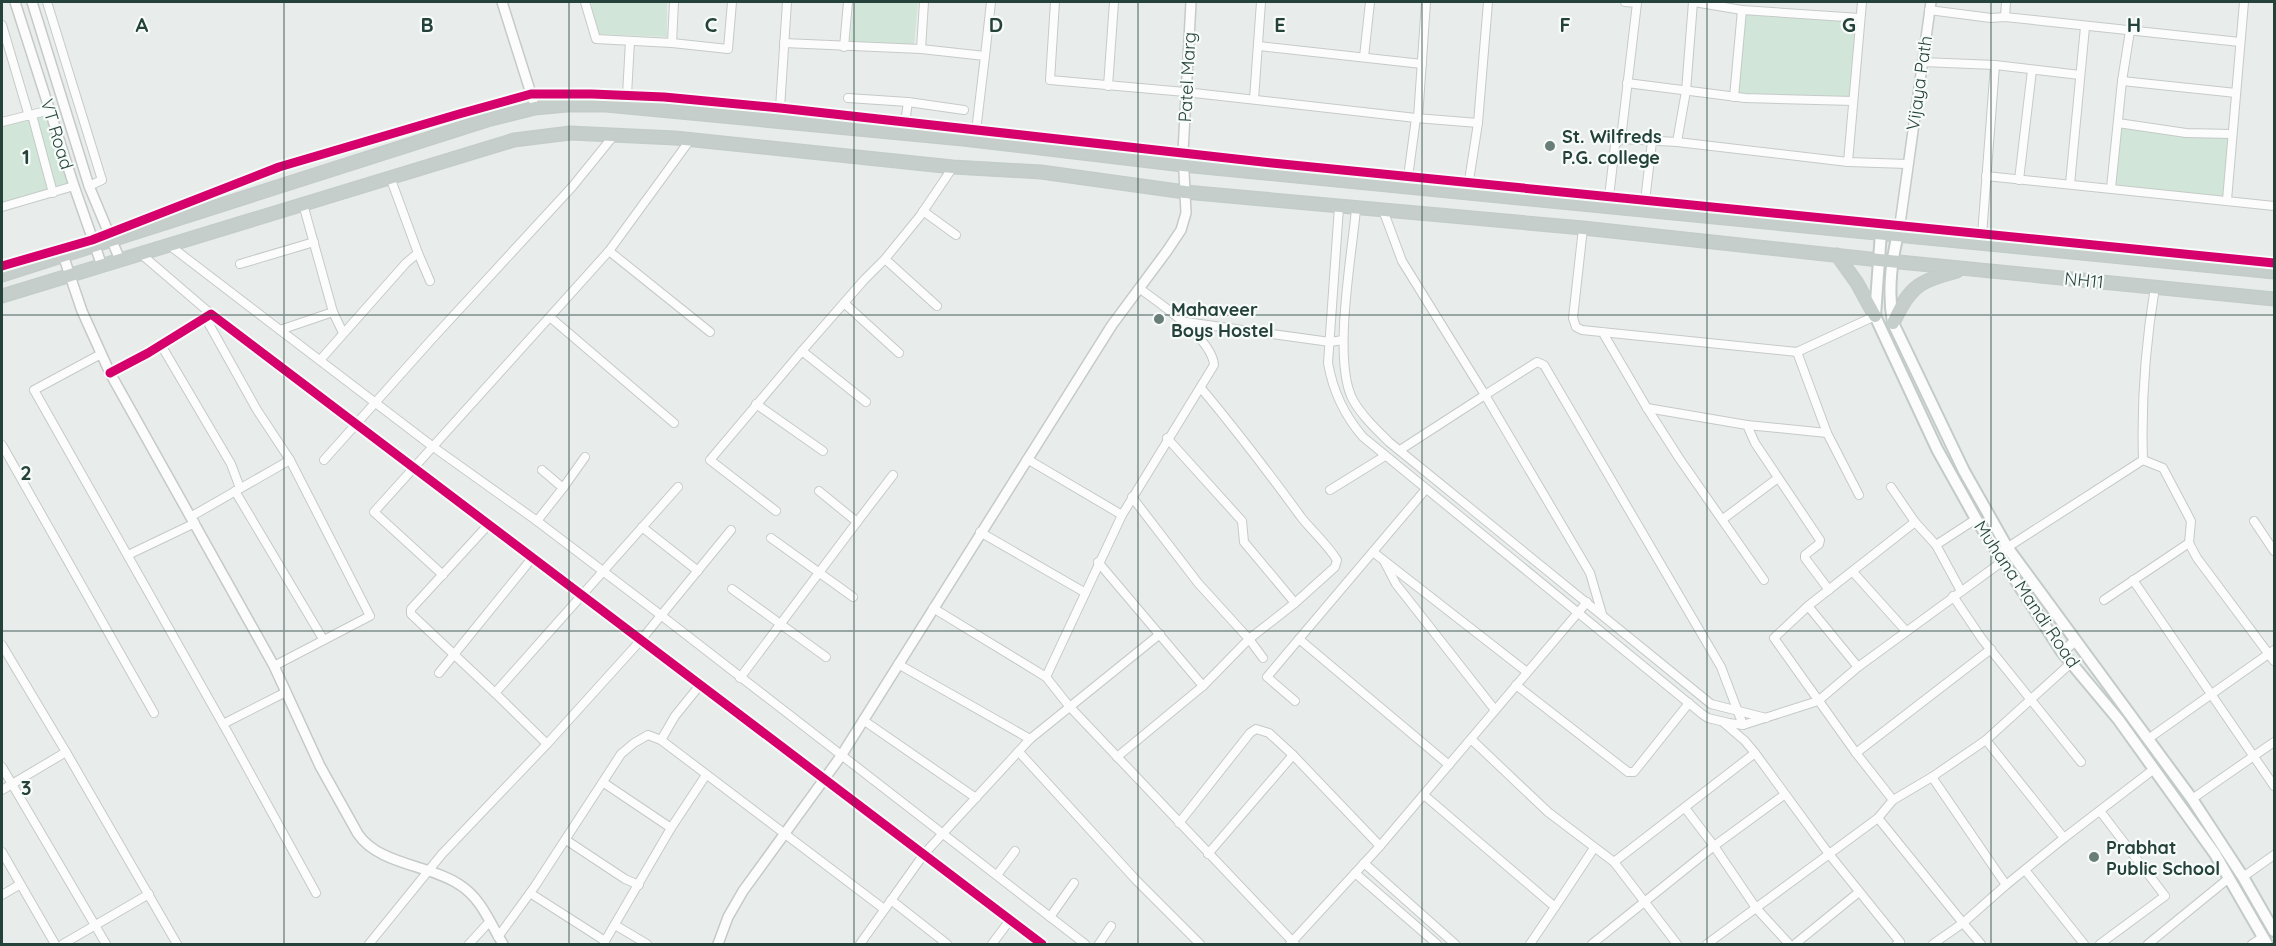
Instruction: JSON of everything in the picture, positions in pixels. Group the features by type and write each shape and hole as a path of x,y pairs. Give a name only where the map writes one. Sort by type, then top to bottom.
{"highway":[{"path":"2,275 63,255 110,236 487,120 535,108 567,105 606,105 1183,159 1899,230 2274,272"},
{"name":"NH11","path":"2,296 514,140 570,133 690,140 953,167 1041,172 1185,192 1583,228 2274,299"},
{"path":"1837,255 1857,283 1875,316"},
{"path":"1893,323 1903,302 1915,287 1928,279 1964,268"}],"main road":[{"path":"1875,316 1883,229"},
{"path":"1899,230 1893,261 1890,307 1893,323 2003,554 2075,641 2192,799 2243,877 2274,931"},
{"name":"Muhana Mandi Road","path":"1875,316 1937,449 1976,519 2003,554 2062,652 2118,719 2215,854 2265,941"}],"street":[{"name":"VT Road","path":"15,2 102,266"},
{"name":"VT Road","path":"32,2 89,186 120,260"},
{"path":"46,2 102,180 89,186"},
{"path":"502,2 535,108"},
{"path":"585,2 596,39 728,49 732,2"},
{"path":"672,43 675,2"},
{"path":"780,108 787,2"},
{"path":"844,47 848,2"},
{"path":"921,49 924,2"},
{"path":"976,131 991,2"},
{"path":"1055,2 1050,80 1478,123"},
{"path":"1108,86 1114,2"},
{"name":"Patel Marg","path":"718,945 728,917 743,891 841,756 1112,325 1181,230 1186,213 1183,159 1191,2"},
{"path":"1254,99 1261,2"},
{"path":"1364,57 1370,2"},
{"path":"1408,177 1417,118 1426,2"},
{"path":"1468,188 1478,123 1488,2"},
{"path":"1609,197 1615,145 1621,139 1637,2 1625,2"},
{"path":"1677,142 1686,91 1693,2 1742,10 1860,18"},
{"path":"1848,162 1862,2"},
{"path":"2005,17 2006,2"},
{"path":"2227,200 2244,2"},
{"path":"1930,6 1991,18 2005,17 2240,42"},
{"name":"Vijaya Path","path":"1899,230 1930,6"},
{"path":"1734,97 1742,10"},
{"path":"2,26 52,193"},
{"path":"2070,184 2085,27"},
{"path":"2111,188 2122,81 2130,31"},
{"path":"627,95 630,41"},
{"path":"784,44 921,49 985,56"},
{"path":"1259,46 1422,64"},
{"path":"1922,62 1995,65 2080,75"},
{"path":"1982,235 1995,65"},
{"path":"2019,180 2032,70"},
{"path":"2122,81 2236,93"},
{"path":"1628,83 1734,97 1853,101"},
{"path":"110,236 279,167 531,94 627,95 780,108 1183,159 1408,177 1468,188 1609,197 1883,229 1904,207"},
{"path":"848,98 908,102 964,110"},
{"path":"905,123 908,102"},
{"path":"2,122 50,110"},
{"path":"2118,123 2186,133 2232,134"},
{"path":"324,460 579,179 615,134"},
{"path":"1621,139 1677,142 1848,162 1907,164"},
{"path":"443,574 374,512 609,251 690,140"},
{"path":"1646,201 1652,142"},
{"path":"776,511 710,460 802,351 885,259 923,211 953,167"},
{"path":"390,177 430,281"},
{"path":"1986,177 2274,206"},
{"path":"2,207 74,186"},
{"path":"303,204 333,312 343,333"},
{"path":"1339,207 1328,363 1332,385 1349,421 1385,456 1708,718 1743,725 1818,701 1858,667 1961,591 2003,554 2143,460"},
{"path":"1356,209 1343,340 1346,378 1352,398 1365,418 1400,450 1711,704 1738,712 1757,714 1767,719"},
{"path":"1383,210 1402,261 1485,395 1590,573 1602,615"},
{"path":"923,211 956,235"},
{"path":"1583,228 1573,318 1576,327 1603,333 1797,352 1875,316"},
{"path":"1899,230 1982,235 2274,263"},
{"path":"240,264 314,242"},
{"path":"2,266 93,243"},
{"path":"169,245 432,446 537,520 945,834 1085,945"},
{"path":"609,251 710,332"},
{"path":"321,359 406,263 418,253"},
{"path":"141,254 208,315 414,466 1042,945"},
{"path":"63,255 69,277 110,373 274,666 320,766 361,838 366,844 395,860 447,877 470,892 501,941"},
{"path":"885,259 938,306"},
{"path":"2143,460 2141,412 2144,358 2155,287"},
{"path":"1046,677 1122,515 1167,438 1201,388 1214,362 1186,322 1139,288"},
{"path":"844,303 899,353"},
{"path":"280,330 333,312"},
{"path":"110,373 161,345 208,315"},
{"path":"208,315 257,410 290,460 370,616 274,666"},
{"path":"551,318 674,423"},
{"path":"1186,322 1330,342 1343,340"},
{"path":"1603,333 1647,408 1764,580"},
{"path":"161,345 231,464 237,489 322,639"},
{"path":"802,351 866,402"},
{"path":"1797,352 1827,433 1859,495"},
{"path":"101,354 34,390 316,893"},
{"path":"1400,450 1537,362 1544,365 1721,667 1743,725"},
{"path":"1117,757 1203,686 1249,639 1335,567 1337,560 1330,549 1312,531 1236,429 1201,388"},
{"path":"756,404 823,451"},
{"path":"1647,408 1747,425 1827,433"},
{"path":"1747,425 1755,443 1820,540 1819,544 1805,555 1805,558 1829,590"},
{"path":"1167,438 1242,521 1244,542 1294,603"},
{"path":"2,445 154,713"},
{"path":"1330,490 1385,456"},
{"path":"537,520 585,458"},
{"path":"1027,459 1122,515"},
{"path":"128,555 193,520 237,489 290,460"},
{"path":"2143,460 2163,468 2191,522 2189,543 2197,558 2217,587 2271,652 2274,662"},
{"path":"542,470 563,488"},
{"path":"740,678 893,475"},
{"path":"1723,519 1778,478"},
{"path":"495,693 678,487"},
{"path":"1891,487 1915,522 1936,545 1961,591"},
{"path":"1295,702 1267,677 1426,489"},
{"path":"819,492 857,522"},
{"path":"1132,497 1198,583 1249,639 1263,658"},
{"path":"1936,545 1976,519"},
{"path":"2254,521 2274,551"},
{"path":"1893,800 1856,753 1774,638 1808,606 1915,522"},
{"path":"489,524 411,609 411,614 547,744"},
{"path":"642,527 698,571"},
{"path":"369,945 442,854 547,744 641,640 731,530"},
{"path":"980,532 1084,592"},
{"path":"771,538 853,597"},
{"path":"2104,600 2189,543"},
{"path":"1373,552 1527,672"},
{"path":"439,673 533,556"},
{"path":"1383,559 1396,584 1495,710"},
{"path":"1098,562 1203,686"},
{"path":"1853,572 1906,631"},
{"path":"2133,580 2274,786"},
{"path":"732,589 826,657"},
{"path":"1953,596 1990,649 2081,762"},
{"path":"933,608 1046,677 1069,706 1292,944 1424,795 1587,602"},
{"path":"1808,606 1858,667"},
{"path":"860,945 924,854 1030,740 1160,634"},
{"path":"1299,639 1449,765"},
{"path":"2062,652 2075,641"},
{"path":"2,645 177,945"},
{"path":"1856,753 1990,649"},
{"path":"2148,739 2271,652"},
{"path":"1707,945 1878,818 1893,800 1932,777 1986,740 2071,663"},
{"path":"898,664 1030,740"},
{"path":"661,740 675,716 700,685"},
{"path":"1516,685 1628,772 1634,772 1689,703"},
{"path":"223,724 286,692"},
{"path":"863,720 976,798"},
{"path":"1722,722 1745,741 1755,753 1829,854 1901,944"},
{"path":"1179,823 1250,733 1257,729 1269,733 1293,755 1380,846"},
{"path":"501,941 621,754 648,735 661,740 884,909"},
{"path":"1471,739 1548,812 1614,862 1677,945"},
{"path":"1986,740 2064,838"},
{"path":"2192,799 2274,742"},
{"path":"2,790 66,752"},
{"path":"1019,752 1136,880 1200,945"},
{"path":"1614,862 1677,811 1685,808 1755,753"},
{"path":"1208,854 1293,755"},
{"path":"2,767 106,945"},
{"path":"1933,945 1963,923 2064,838 2154,769"},
{"path":"530,893 604,943 671,828 706,775"},
{"path":"1932,777 2006,885"},
{"path":"604,783 671,828"},
{"path":"1424,795 1555,907"},
{"path":"1592,945 1714,846 1784,795"},
{"path":"1685,808 1756,908 1789,945"},
{"path":"2100,811 2164,896 2100,945"},
{"path":"1878,818 1981,945"},
{"path":"566,840 625,879 639,885"},
{"path":"1530,945 1594,848"},
{"path":"997,875 1015,851"},
{"path":"2,852 55,945"},
{"path":"2243,877 2274,855"},
{"path":"1364,863 1455,945"},
{"path":"2025,870 2084,945"},
{"path":"1355,873 1437,945"},
{"path":"2148,945 2229,878"},
{"path":"1050,916 1074,883"},
{"path":"2,895 19,885"},
{"path":"1795,945 1859,892"},
{"path":"63,945 149,894"},
{"path":"1390,903 1398,894"},
{"path":"891,900 947,945"},
{"path":"992,945 1010,920"},
{"path":"469,945 490,921"},
{"path":"615,926 647,945"},
{"path":"1099,945 1112,926"},
{"path":"2252,945 2265,941"}],"green space":[{"path":"591,2 667,2 667,37 597,34"},
{"path":"854,2 918,2 914,47 850,43"},
{"path":"1742,10 1860,18 1853,101 1734,97"},
{"path":"50,110 74,186 2,207 2,122"},
{"path":"2118,123 2232,134 2227,200 2111,188"}],"cycle path":[{"path":"2,266 92,240 279,167 531,94 664,97 780,108 1272,163 2274,263"},
{"path":"110,373 148,353 211,314 1042,944"}],"place":[{"name":"St. Wilfreds P.G. college","path":"1550,146"},
{"name":"Mahaveer Boys Hostel","path":"1159,319"},
{"name":"Prabhat Public School","path":"2094,857"}]}
